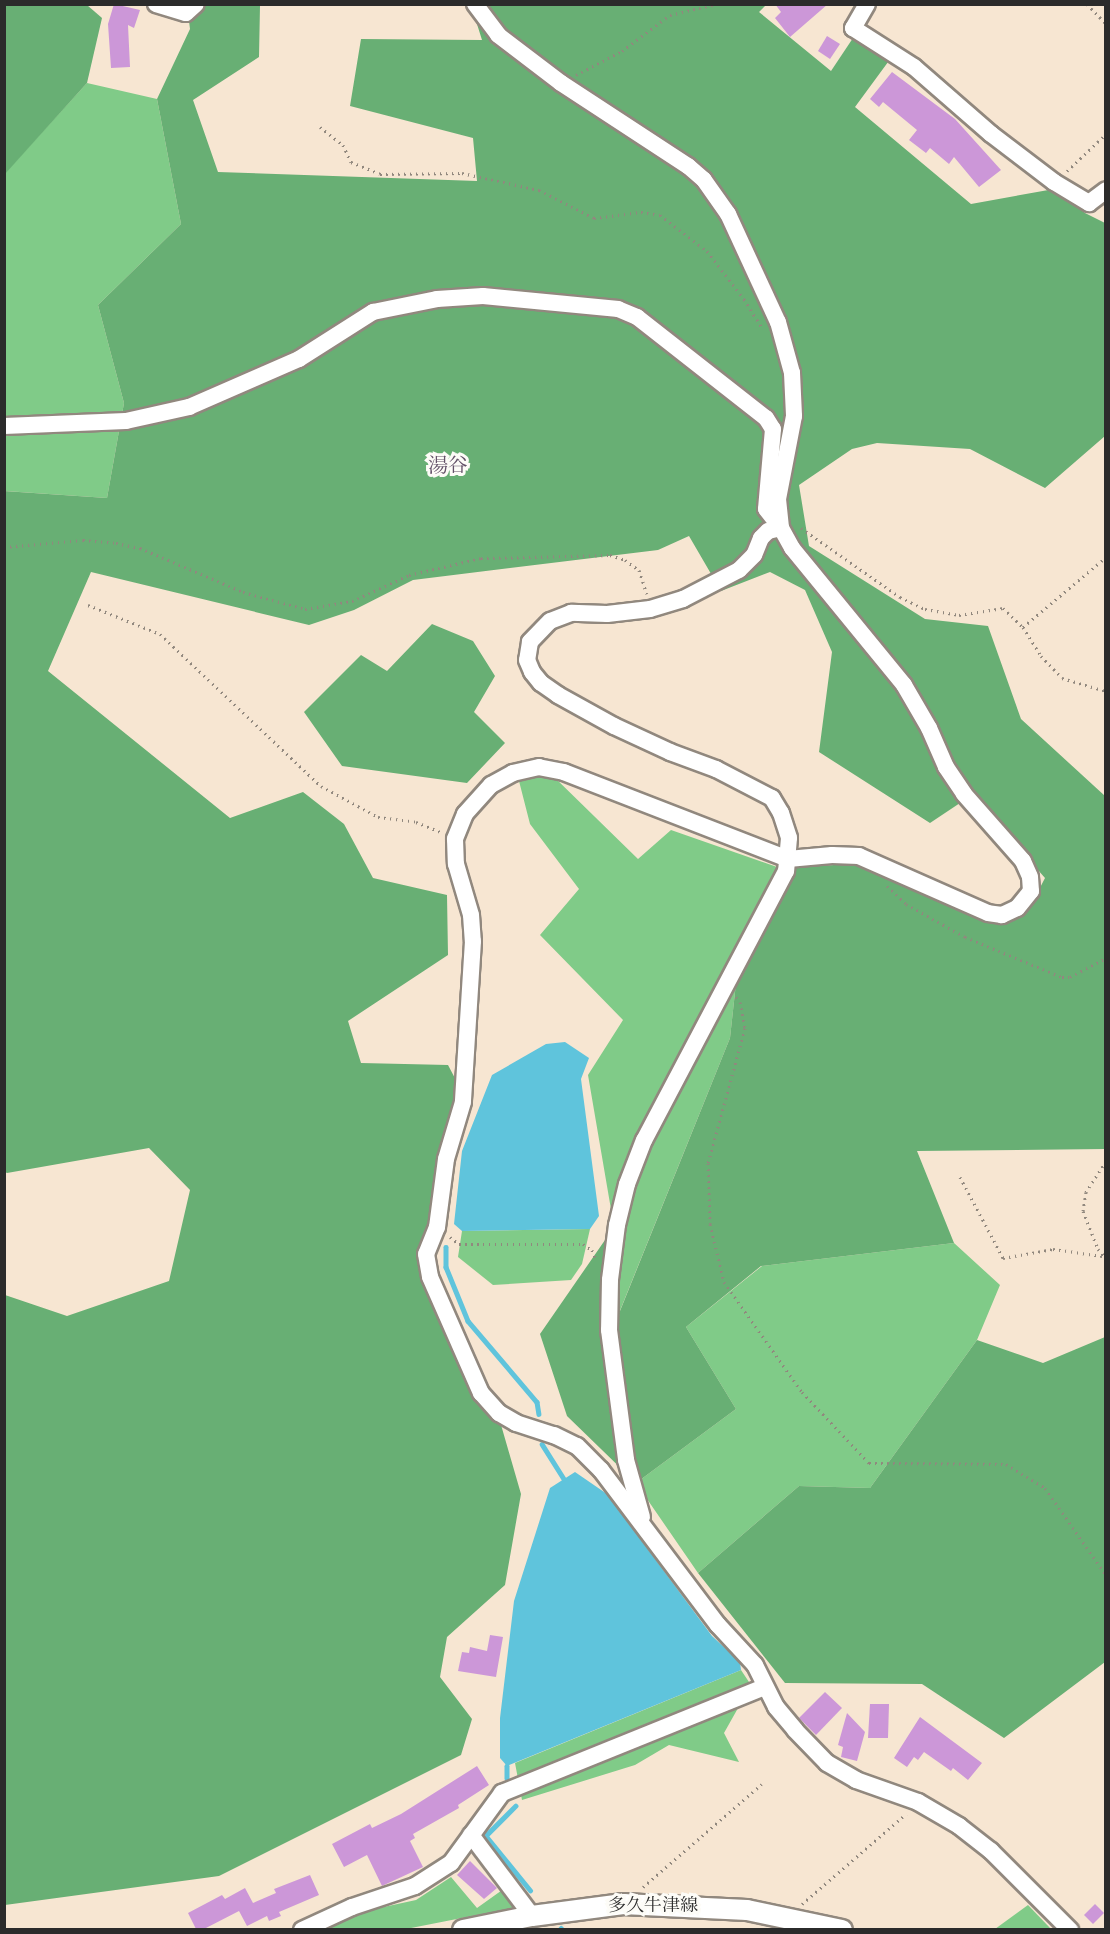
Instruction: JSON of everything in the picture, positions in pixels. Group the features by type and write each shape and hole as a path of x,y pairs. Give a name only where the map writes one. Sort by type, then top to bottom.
{"main road":[{"name":"多久牛津線","path":"463,1929 532,1916 623,1904 747,1910 792,1917 842,1929"}],"street":[{"path":"156,4 186,13 196,4"},
{"path":"476,4 498,35 561,83 688,166 717,197 738,233 778,322 792,373 794,416 778,500 781,528"},
{"path":"864,6 853,28 914,67 991,134 1054,182 1089,203 1106,190"},
{"path":"4,426 126,421 189,407 299,360 373,312 394,306 483,296 618,309 637,317 766,418 773,429 766,509 781,528 792,548 904,685 930,728 946,767 964,794 1023,861 1030,877 1031,891 1017,908 1002,915 988,913 859,856 832,855 788,859 564,772 539,766 513,773 491,785 465,814 455,839 456,864 471,915 473,941 463,1102 446,1159 437,1227 426,1254 430,1277 481,1393 499,1413 516,1423 554,1435 577,1446 601,1470 718,1626 755,1665 764,1687 795,1730 827,1763 856,1780 918,1802 959,1826 991,1851 1070,1929"},
{"path":"645,1529 626,1460 609,1330 610,1280 617,1225 627,1184 644,1140 786,871 789,838 781,813 772,798 716,769 670,752 614,726 558,695 540,683 527,660 530,642 549,621 571,613 607,614 650,609 683,599 739,570 754,555 761,538 768,531 781,528"},
{"path":"302,1929 352,1907 415,1886 451,1863 502,1794 764,1687"},
{"path":"471,1835 532,1916"}],"path":[{"path":"561,83 622,51 670,15 716,4"},
{"path":"1087,4 1106,24"},
{"path":"320,127 343,145 351,162 380,174 462,173 539,190 594,218 641,212 660,215 706,251 744,298 766,335"},
{"path":"1054,182 1106,134"},
{"path":"799,526 807,535 900,597 925,609 959,615 1004,608 1023,627 1041,656 1062,678 1106,691"},
{"path":"4,547 83,540 116,543 140,548 243,592 305,609 352,601 409,575 481,558 610,555 625,560 639,570 650,609"},
{"path":"1023,627 1106,557"},
{"path":"88,605 160,634 321,786 378,818 416,822 455,839"},
{"path":"876,863 885,884 906,904 965,937 1003,954 1062,977 1070,977 1106,958"},
{"path":"725,984 740,1002 745,1028 708,1163 710,1224 724,1282 802,1392 869,1463 1006,1464 1045,1488 1106,1575"},
{"path":"1104,1257 1083,1210 1086,1192 1106,1161"},
{"path":"960,1177 1003,1258 1053,1249 1104,1257"},
{"path":"437,1227 459,1244 583,1244 592,1250 597,1262"},
{"path":"623,1904 762,1784"},
{"path":"792,1917 806,1900 897,1823 918,1802"}],"green space":[{"path":"5,4 87,5 102,18 87,83 5,174"},
{"path":"187,5 265,5 260,6 259,57 193,100 218,172 477,181 473,138 350,106 361,39 482,40 471,5 766,5 759,12 831,71 853,38 891,58 855,107 971,204 1054,189 1085,213 1105,223 1105,436 1045,488 970,449 877,443 852,449 799,485 809,546 925,619 988,626 1021,719 1105,796 1105,1149 917,1151 954,1243 761,1266 686,1327 736,1409 636,1483 567,1416 540,1334 614,1227 620,1311 730,1038 741,937 780,868 852,864 994,924 1028,911 1045,878 972,795 930,823 819,752 832,652 805,590 770,572 721,591 689,536 658,550 413,580 354,610 309,625 91,572 48,671 230,818 303,792 344,824 373,878 447,895 448,955 348,1021 361,1063 448,1065 468,1103 425,1245 495,1404 521,1494 505,1585 447,1637 440,1677 472,1719 461,1755 219,1876 5,1905 5,1295 67,1316 169,1281 190,1190 149,1148 5,1172 4,491 107,498 124,403 98,305 181,224 157,99 190,29"},
{"path":"87,83 157,99 181,224 98,305 124,403 107,498 5,491 4,174"},
{"path":"432,624 473,641 495,676 474,712 505,743 467,783 342,766 304,712 361,655 387,671"},
{"path":"551,774 638,859 671,830 780,868 741,937 730,1038 619,1313 614,1227 588,1075 623,1020 540,935 579,889 530,824 519,781"},
{"path":"590,1229 582,1264 571,1280 493,1285 458,1257 462,1231"},
{"path":"954,1243 1000,1285 977,1340 870,1488 799,1486 698,1573 636,1483 736,1409 686,1327 762,1266"},
{"path":"1105,1337 1105,1662 1004,1738 922,1684 785,1683 698,1573 799,1486 870,1488 977,1340 1043,1363"},
{"path":"741,1670 751,1685 724,1733 739,1762 669,1745 635,1765 522,1800 515,1763"},
{"path":"451,1877 477,1908 505,1888 518,1907 406,1929 318,1930 356,1913 416,1900"},
{"path":"1028,1905 1051,1929 995,1929"}],"water":[{"path":"565,1042 589,1058 581,1079 599,1216 590,1229 462,1231 454,1224 462,1151 492,1075 546,1044"},
{"path":"575,1472 607,1494 712,1636 740,1662 741,1670 507,1766 500,1758 500,1718 514,1601 550,1488"}],"building":[{"path":"114,4 140,10 134,28 128,25 130,67 111,68 108,24"},
{"path":"775,4 828,4 790,37 775,18 781,12"},
{"path":"827,36 840,44 830,59 818,51"},
{"path":"892,72 955,119 1001,170 979,187 954,157 949,164 930,148 926,153 909,140 917,130 883,102 879,107 870,99"},
{"path":"490,1635 503,1637 496,1677 458,1671 462,1652 469,1653 470,1647 487,1651"},
{"path":"825,1692 842,1708 816,1735 799,1718"},
{"path":"870,1704 889,1704 888,1738 868,1738"},
{"path":"847,1713 865,1732 857,1761 841,1757 843,1747 838,1745"},
{"path":"920,1717 982,1763 968,1780 953,1768 951,1771 924,1752 918,1760 914,1757 907,1767 894,1758"},
{"path":"477,1766 489,1785 458,1805 459,1808 413,1834 415,1838 410,1841 423,1867 382,1886 367,1855 344,1867 332,1844 370,1824 372,1828 401,1814"},
{"path":"470,1861 497,1888 484,1899 457,1875"},
{"path":"310,1875 319,1895 279,1912 281,1916 269,1921 267,1916 247,1926 239,1911 204,1929 196,1929 188,1913 222,1895 225,1899 245,1888 253,1903 276,1893 274,1889"},
{"path":"1095,1904 1104,1913 1093,1924 1084,1915"}],"waterway":[{"path":"446,1247 446,1267 468,1321 537,1402 539,1414"},
{"path":"542,1444 564,1479"},
{"path":"507,1766 507,1778"},
{"path":"516,1806 486,1836 530,1890"}],"district":[{"name":"湯谷","path":"448,466"}]}
